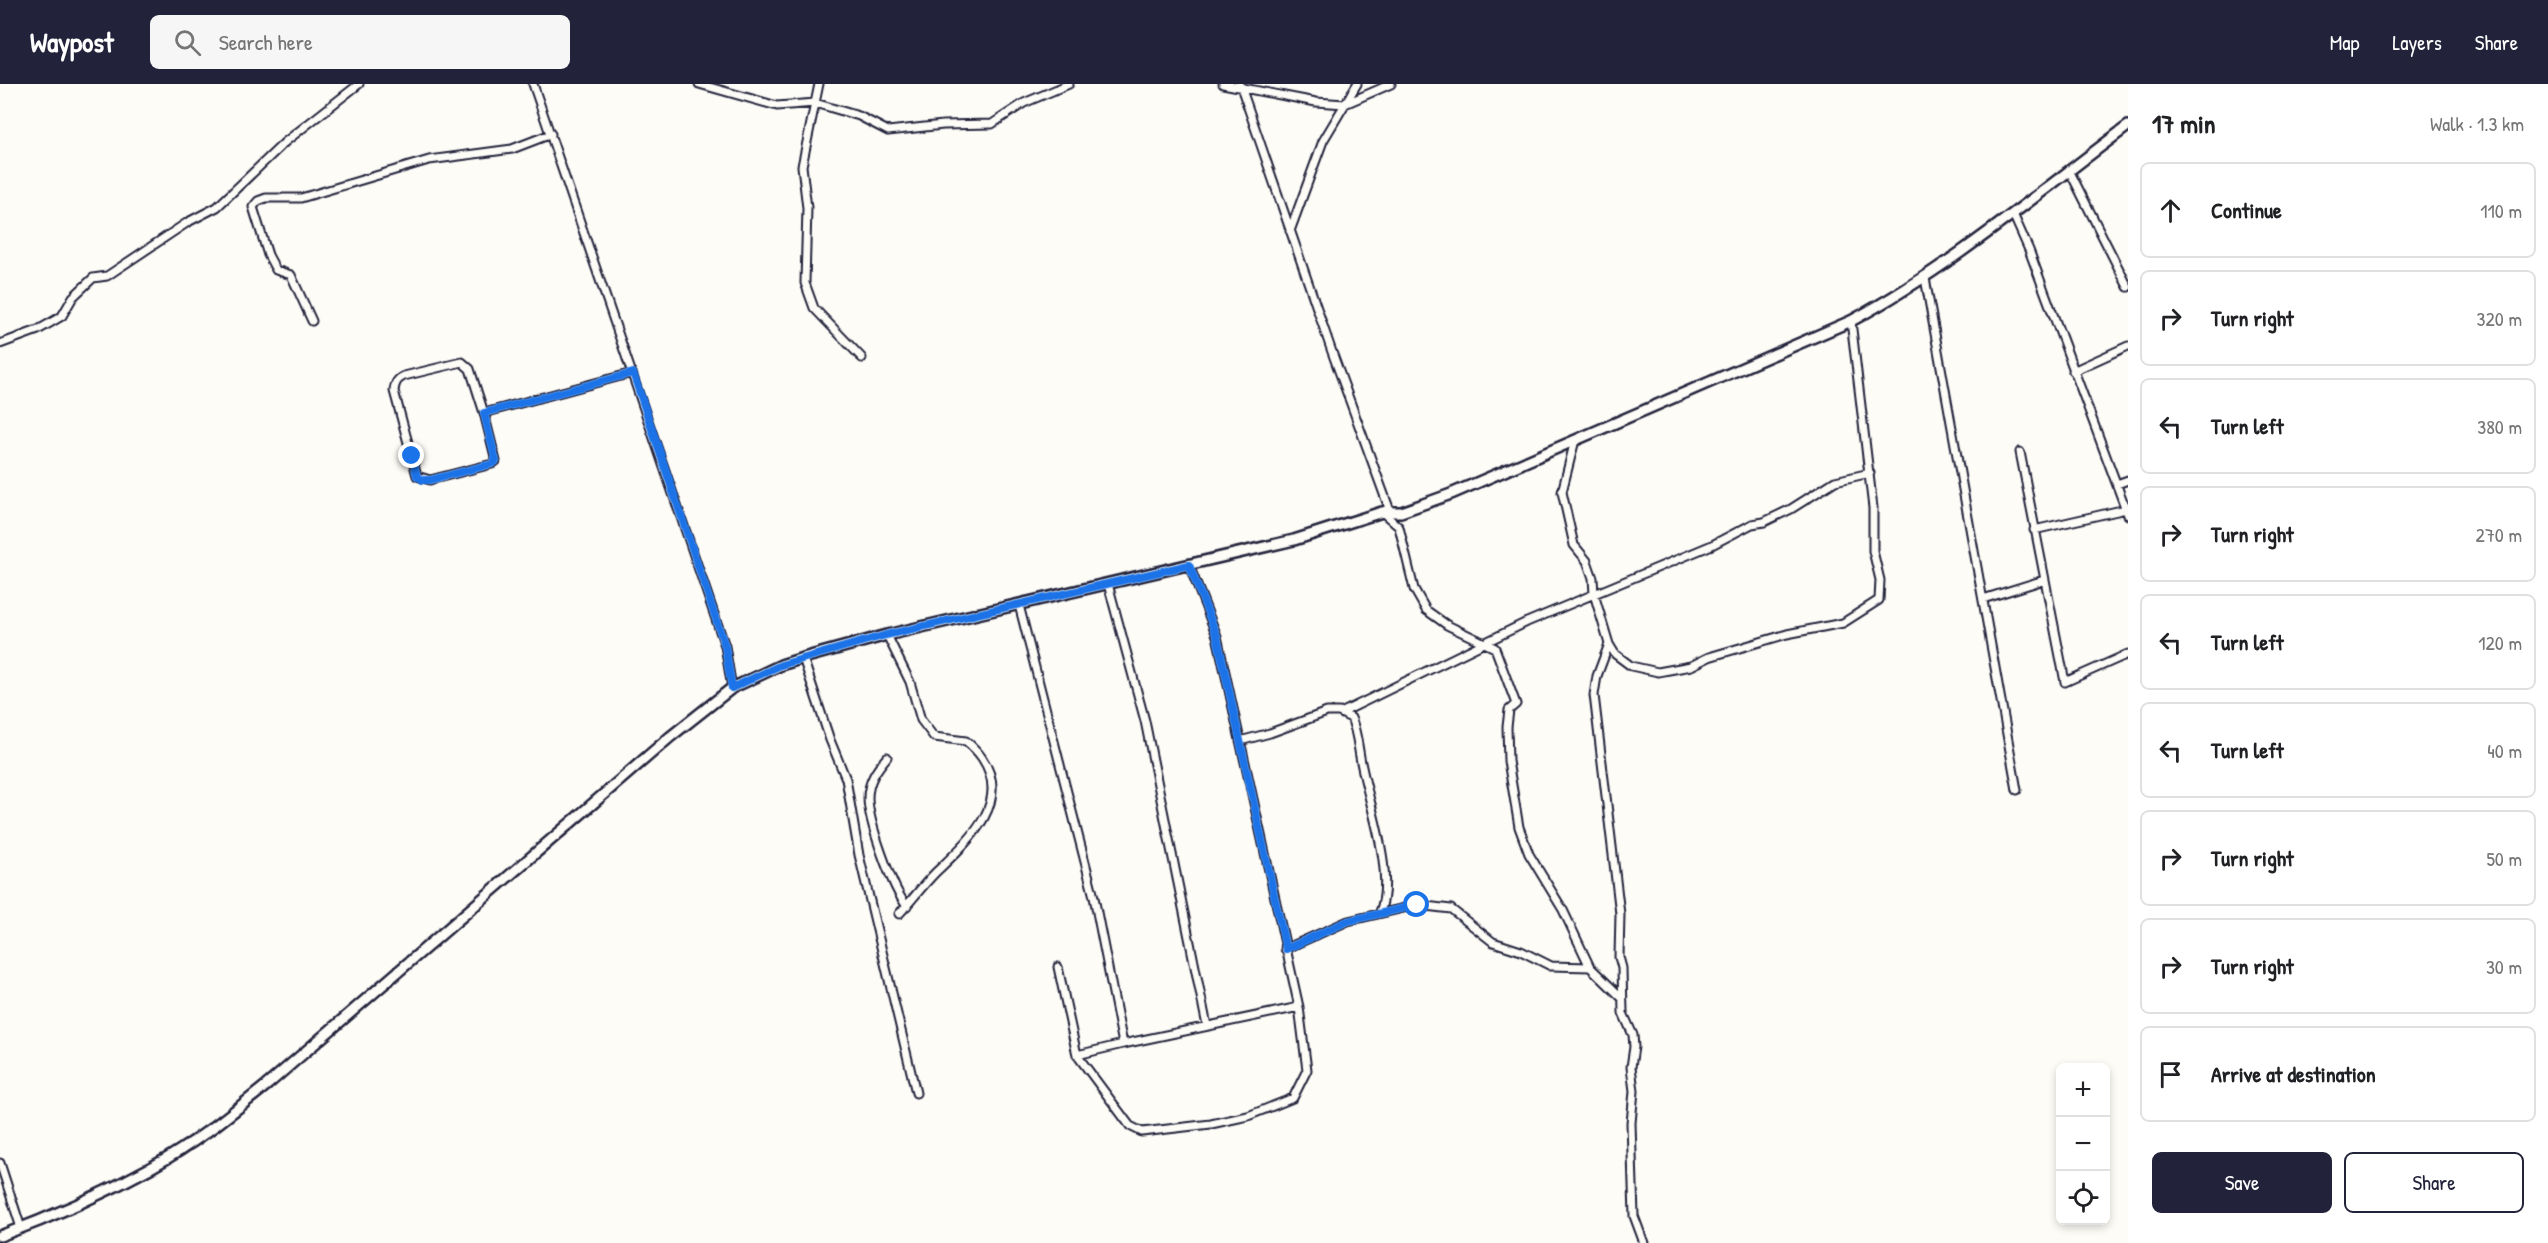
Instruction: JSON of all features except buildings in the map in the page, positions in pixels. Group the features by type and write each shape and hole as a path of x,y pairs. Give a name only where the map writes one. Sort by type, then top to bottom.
{"main road":[{"path":"0,1236 57,1213 152,1167 202,1136 268,1084 669,737 732,688 781,665 886,635 1294,540 1382,512 1401,512 1421,505 1851,321 1925,278 2128,126"}],"street":[{"path":"0,344 38,330 62,316 74,297 93,278 107,276 188,222 217,207 285,142 359,84"},
{"path":"533,84 725,646 732,688"},
{"path":"699,84 777,106 815,103 860,116 888,131 943,125 992,124 1023,103 1069,84"},
{"path":"819,84 802,166 807,208 805,283 814,308 862,358"},
{"path":"1223,84 1316,102 1345,104 1391,84"},
{"path":"1290,231 1323,141 1357,84"},
{"path":"1241,86 1389,508 1382,512 1399,527 1414,589 1426,610 1446,625 1495,648 1515,695 1516,704 1509,710 1507,727 1508,760 1519,827 1529,854 1563,910 1590,967 1621,997"},
{"path":"312,321 291,275 276,270 268,255 253,207 258,201 266,198 301,198 429,160 512,149 551,134"},
{"path":"2069,170 2128,286"},
{"path":"2013,214 2029,250 2127,512 2034,530"},
{"path":"1925,278 2017,790"},
{"path":"1575,440 1562,492 1574,545 1587,561 1609,644 1616,654 1631,666 1658,672 1691,666 1709,657 1787,634 1843,623 1879,600 1880,589 1873,551 1870,473 1851,321"},
{"path":"2073,370 2128,346"},
{"path":"462,362 470,369 484,413 496,461 492,464 423,480 417,476 394,391 395,385 404,375 462,362"},
{"path":"484,413 633,373"},
{"path":"2020,452 2065,682 2128,654"},
{"path":"1341,713 1482,643 1712,545 1752,524 1764,522 1791,509 1836,481 1870,473"},
{"path":"2116,484 2128,480"},
{"path":"1058,967 1077,1055 1130,1126 1142,1132 1230,1120 1248,1116 1293,1098 1306,1070 1299,1007 1217,636 1189,565"},
{"path":"1983,599 2044,580"},
{"path":"1108,584 1145,721 1207,1026"},
{"path":"1019,605 1094,897 1124,1044"},
{"path":"886,635 910,682 921,720 934,737 966,741 983,759 993,787 989,807 976,832 933,874 899,914"},
{"path":"1609,644 1597,676 1594,694 1620,914 1619,957 1623,983 1621,997 1623,1013 1633,1035 1631,1067 1634,1091 1631,1123 1634,1216 1644,1243"},
{"path":"803,658 830,740 846,779 860,855 916,1093"},
{"path":"1240,741 1270,734 1327,712 1341,713 1351,718 1357,733 1361,766 1372,807 1386,893 1380,912"},
{"path":"887,757 873,774 868,797 872,820 890,876 899,897 907,906"},
{"path":"1286,949 1348,921 1417,905 1451,909 1493,942 1521,951 1551,966 1590,967"},
{"path":"1077,1055 1299,1007"},
{"path":"0,1163 21,1228"}],"route":[{"path":"412,456 417,476 423,480 492,464 496,461 495,452 484,413 633,373 725,646 732,688 781,665 886,635 1189,565 1217,636 1286,949 1348,921 1417,905"}]}
